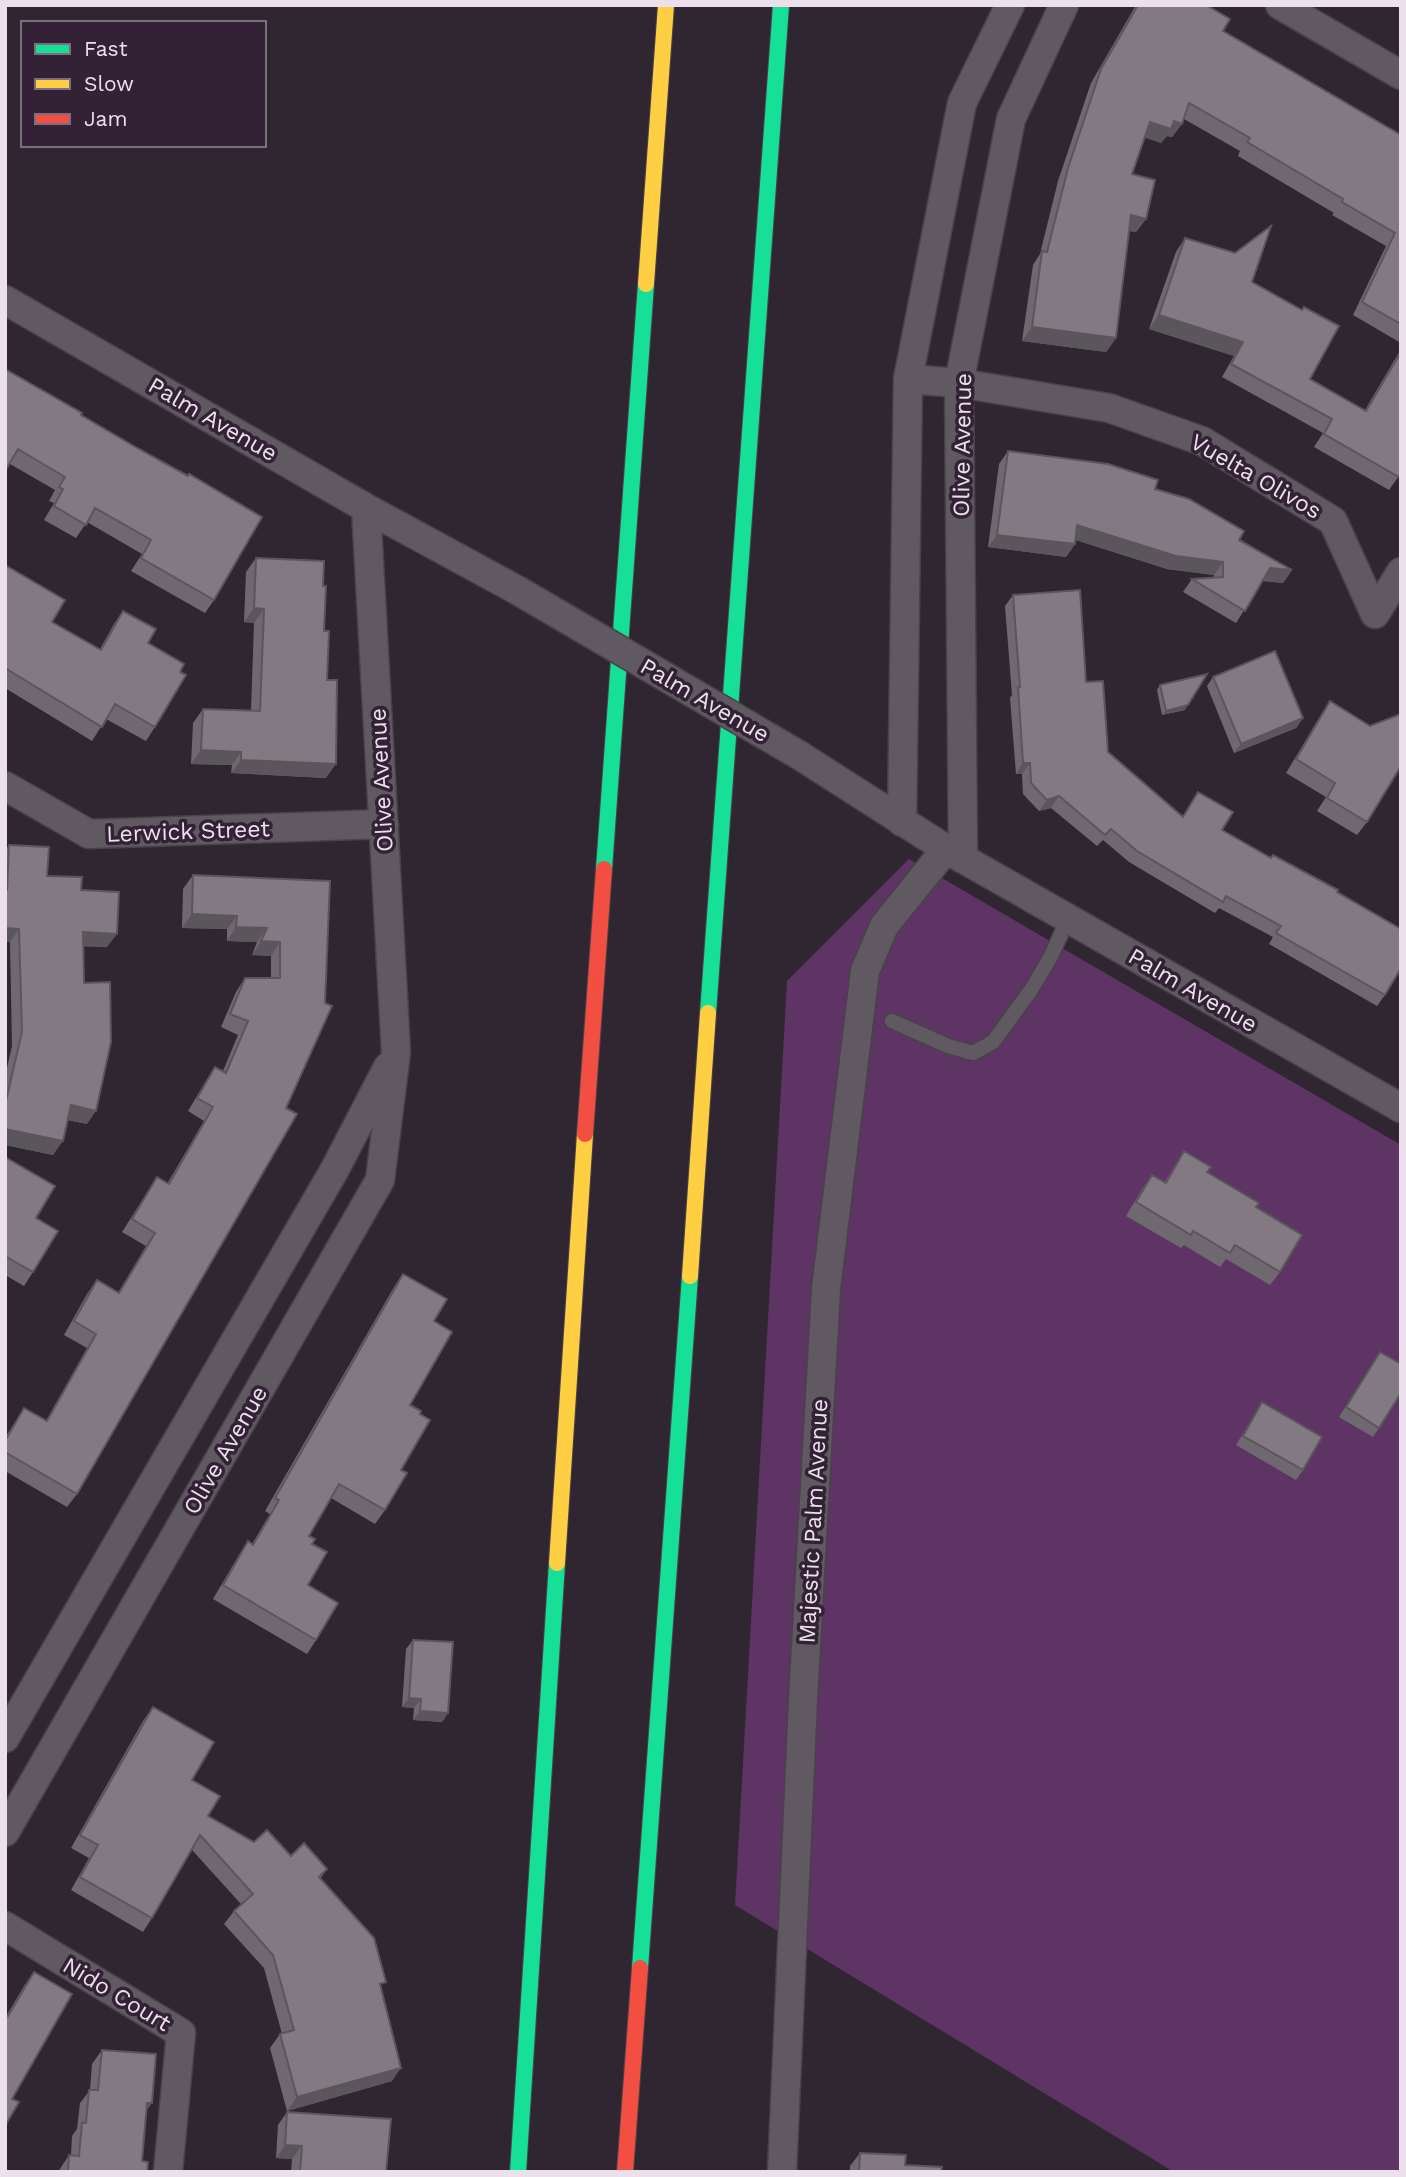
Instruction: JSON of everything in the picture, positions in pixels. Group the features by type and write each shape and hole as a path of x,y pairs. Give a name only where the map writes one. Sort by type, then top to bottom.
{"highway":[{"path":"518,2172 589,1074 666,5"},
{"path":"625,2172 780,5"}],"street":[{"path":"902,822 908,379 962,103 1010,5"},
{"name":"Olive Avenue","path":"955,854 959,383 1011,119 1064,5"},
{"path":"1280,5 1401,75"},
{"name":"Palm Avenue","path":"5,300 366,508 517,590 799,755 955,854 1401,1108"},
{"name":"Vuelta Olivos","path":"908,379 959,383 1109,408 1202,440 1334,521 1375,614 1401,572"},
{"name":"Olive Avenue","path":"5,1832 380,1181 396,1052 366,508"},
{"name":"Lerwick Street","path":"5,786 89,834 384,824"},
{"name":"Majestic Palm Avenue","path":"782,2172 803,1700 826,1289 866,971 884,926 915,887 955,854"},
{"name":"Olive Avenue","path":"5,1738 335,1169 396,1052"},
{"name":"Nido Court","path":"5,1926 181,2033 168,2172"}],"lane":[{"path":"892,1020 948,1046 973,1053 993,1042 1050,958 1068,919"}],"shaded area":[{"path":"909,859 1401,1145 1401,2172 1174,2172 735,1905 787,981"}],"building":[{"path":"1138,5 1206,5 1230,19 1223,31 1401,135 1401,324 1362,302 1395,233 1247,142 1250,138 1189,103 1182,124 1174,121 1171,129 1150,122 1132,174 1155,180 1146,219 1131,215 1116,338 1032,327 1042,251 1047,252 1068,168 1101,69"},
{"path":"1271,226 1252,282 1302,310 1304,307 1339,326 1310,379 1366,411 1401,352 1399,477 1324,434 1332,419 1231,364 1243,342 1159,315 1185,238 1235,253"},
{"path":"5,369 139,449 188,476 189,474 262,517 214,600 141,558 151,540 95,508 86,525 54,506 63,489 59,487 65,477 18,449 5,471"},
{"path":"1008,451 1108,464 1158,480 1155,489 1189,499 1244,531 1239,540 1292,570 1270,568 1245,611 1192,579 1223,577 1223,562 1176,556 1077,525 1075,544 997,535"},
{"path":"256,558 324,561 324,631 329,631 327,680 337,680 336,764 241,760 241,752 201,750 203,709 260,711 264,609 254,608"},
{"path":"5,565 65,600 52,622 101,650 123,611 156,629 148,643 184,664 180,672 186,675 155,727 115,704 102,727 5,668"},
{"path":"1080,590 1086,682 1103,681 1108,752 1183,817 1198,792 1233,812 1222,830 1271,858 1273,855 1338,890 1337,892 1401,929 1401,968 1385,995 1276,933 1281,926 1226,896 1223,902 1137,851 1111,829 1105,835 1059,796 1047,800 1031,783 1030,763 1023,763 1013,595"},
{"path":"1275,651 1303,718 1241,744 1213,677"},
{"path":"1207,674 1188,705 1166,711 1160,685"},
{"path":"1330,701 1370,726 1401,714 1401,766 1367,822 1327,798 1335,783 1296,759"},
{"path":"9,845 49,847 47,876 82,877 81,890 119,892 117,934 83,932 84,983 110,982 111,1042 96,1111 71,1105 63,1141 5,1129 5,1105 22,1032 19,929 5,928"},
{"path":"193,875 330,881 325,1003 332,1006 286,1108 297,1114 77,1494 5,1452 5,1441 24,1408 47,1421 96,1334 74,1321 97,1280 119,1293 155,1233 132,1219 157,1177 169,1184 213,1107 197,1098 215,1067 226,1073 248,1021 230,1014 245,978 280,978 280,942 261,941 267,928 236,927 237,916 192,914"},
{"path":"1184,1151 1211,1167 1207,1172 1259,1203 1256,1207 1302,1235 1280,1272 1235,1245 1230,1253 1193,1231 1191,1235 1136,1202 1152,1175 1166,1183"},
{"path":"5,1157 55,1186 36,1218 58,1231 33,1272 5,1256"},
{"path":"403,1274 447,1299 434,1321 452,1332 410,1405 430,1420 401,1470 407,1473 385,1510 339,1484 309,1536 315,1539 312,1544 327,1552 308,1585 338,1603 316,1640 223,1585 248,1541 253,1545 279,1500 275,1498"},
{"path":"1380,1352 1401,1364 1401,1393 1379,1428 1346,1407"},
{"path":"1262,1402 1322,1437 1303,1470 1243,1436"},
{"path":"413,1640 453,1642 448,1713 420,1711 421,1699 409,1698"},
{"path":"153,1707 214,1742 192,1780 220,1796 208,1816 254,1842 267,1830 291,1856 304,1843 327,1869 319,1877 374,1938 386,1982 380,1984 401,2068 297,2097 280,2034 294,2030 273,1955 234,1911 253,1894 200,1835 152,1918 80,1877 98,1845 80,1835"},
{"path":"34,1972 72,1994 12,2099 19,2102 5,2126 5,2014 8,2016"},
{"path":"102,2050 156,2054 152,2103 147,2103 142,2161 148,2162 147,2172 68,2172 69,2155 79,2156 89,2090 98,2090"},
{"path":"287,2112 391,2119 386,2172 300,2172 302,2146 285,2145"},
{"path":"860,2153 906,2155 905,2165 942,2167 941,2172 859,2172"}],"traffic: fast":[{"path":"708,1013 781,5"},
{"path":"604,869 646,284"},
{"path":"640,1968 690,1276"},
{"path":"518,2172 557,1563"}],"traffic: slow":[{"path":"646,284 666,5"},
{"path":"690,1276 708,1013"},
{"path":"557,1563 585,1134"}],"traffic: jam":[{"path":"585,1134 604,869"},
{"path":"625,2172 640,1968"}]}
